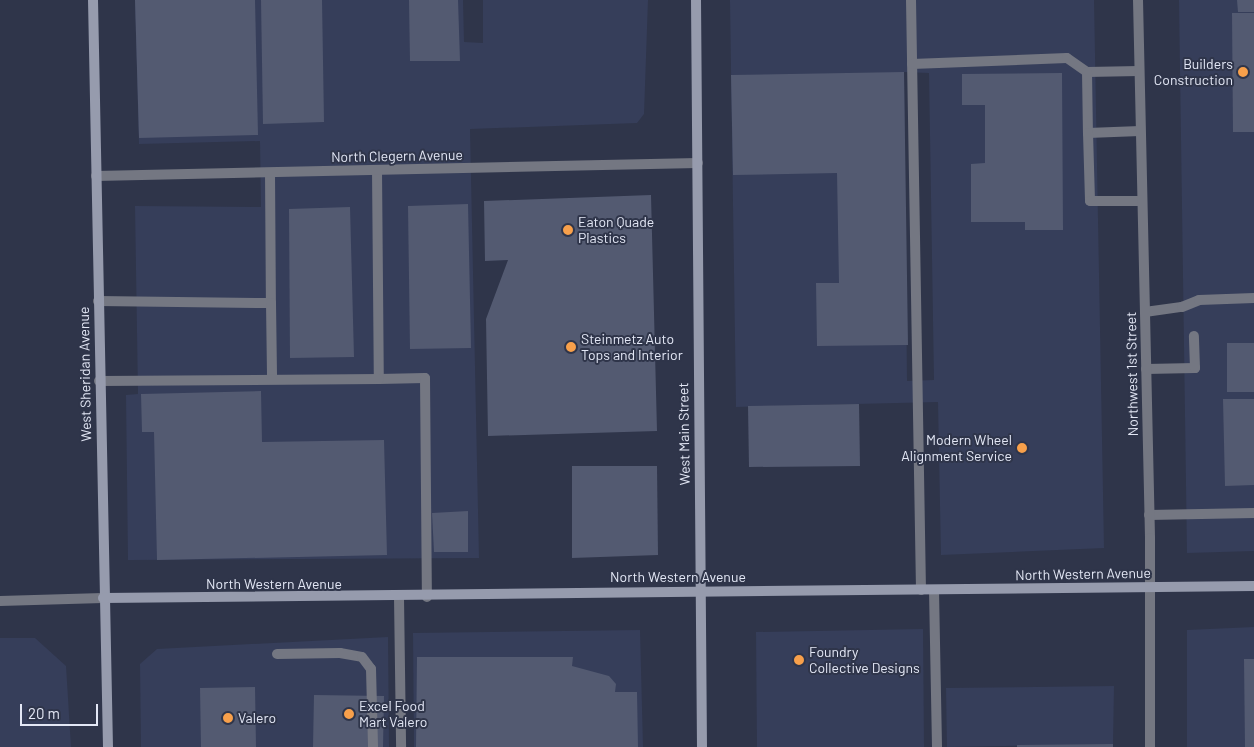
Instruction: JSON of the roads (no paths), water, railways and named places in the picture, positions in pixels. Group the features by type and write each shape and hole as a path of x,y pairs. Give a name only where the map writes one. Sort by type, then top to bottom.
{"street":[{"name":"West Sheridan Avenue","path":"92,0 103,598 108,747"},
{"name":"West Main Street","path":"696,0 702,747"},
{"path":"911,0 921,590"},
{"name":"Northwest 1st Street","path":"1138,0 1149,515 1150,747"},
{"path":"912,64 1067,58 1086,72 1139,71"},
{"path":"1086,72 1090,201 1142,201"},
{"path":"1088,133 1140,130"},
{"name":"North Clegern Avenue","path":"96,176 698,163"},
{"path":"377,170 380,379"},
{"path":"270,173 272,379"},
{"path":"1145,312 1182,308 1199,300 1254,298"},
{"path":"98,301 271,303"},
{"path":"1146,369 1196,368 1194,336"},
{"path":"99,381 425,378 426,597"},
{"path":"1149,515 1254,513"},
{"name":"North Western Avenue","path":"103,598 426,597 550,592 1254,586"},
{"path":"934,590 938,747"},
{"path":"399,597 402,747"},
{"path":"0,601 103,598"},
{"path":"277,654 340,653 362,657 371,669 373,747"}],"place":[{"name":"Builders Construction","path":"1243,72"},
{"name":"Eaton Quade Plastics","path":"568,230"},
{"name":"Steinmetz Auto Tops and Interior","path":"571,347"},
{"name":"Modern Wheel Alignment Service","path":"1022,448"},
{"name":"Foundry Collective Designs","path":"799,660"},
{"name":"Excel Food Mart Valero","path":"349,714"},
{"name":"Valero","path":"228,718"}]}
